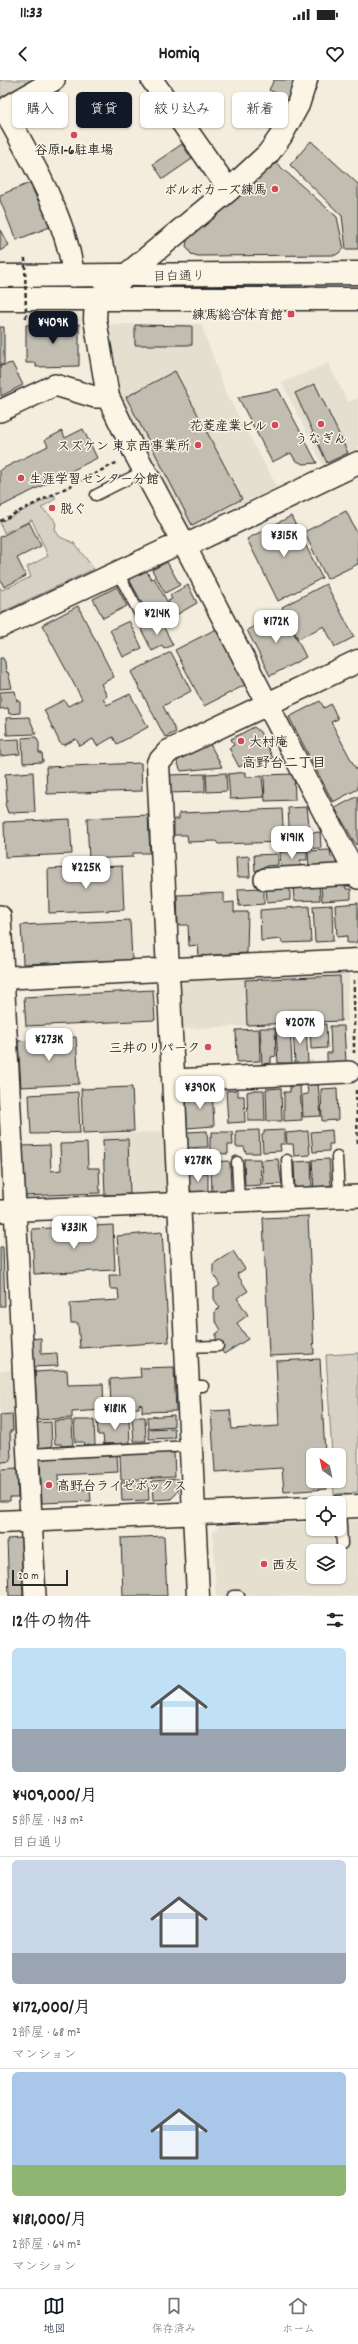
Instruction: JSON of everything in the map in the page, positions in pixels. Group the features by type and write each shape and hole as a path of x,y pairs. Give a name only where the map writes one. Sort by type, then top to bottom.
{"street":[{"path":"54,80 9,106 6,114 30,156 52,206 72,260 73,276"},
{"path":"152,80 229,190"},
{"path":"265,879 357,876 268,703 140,462 108,397 95,319 96,300 229,190 268,154 281,136 298,105 306,80"},
{"name":"目白通り","path":"0,276 358,273"},
{"name":"目白通り","path":"0,299 358,299"},
{"path":"0,411 56,385 95,397 108,397"},
{"path":"0,627 358,463"},
{"path":"198,1596 191,1446 196,1386 186,1347 158,763 169,751 358,660"},
{"path":"0,916 8,1211 28,1454 35,1596"},
{"path":"1,978 358,960"},
{"path":"173,1080 349,1072"},
{"path":"8,1211 348,1196"},
{"path":"0,1522 31,1520 79,1524 194,1513 306,1508"}],"lane":[{"path":"96,495 140,462"},
{"path":"118,573 143,620"},
{"path":"337,1157 348,1196"},
{"path":"287,1160 289,1198"},
{"path":"237,1162 239,1201"},
{"path":"186,1347 218,1346"},
{"path":"28,1454 191,1446"},
{"path":"342,1544 343,1536"},
{"path":"233,1596 239,1596"}],"path":[{"path":"25,258 26,320"},
{"path":"0,521 140,462"}],"shaded area":[{"path":"0,80 41,80 20,92 12,92 12,97 0,104"},
{"name":"スズケン 東京西事業所","path":"110,324 201,324 226,393 277,487 193,528 184,526 119,403"},
{"path":"328,363 348,402 358,398 358,450 323,466 282,383"},
{"path":"55,495 55,499 41,508 53,518 56,524 55,530 60,537 74,543 94,569 0,613 0,587 2,590 31,577 27,567 48,556 32,520 4,533 0,522"},
{"path":"350,973 347,998 348,1021 181,1029 179,989 185,981"},
{"path":"164,1131 168,1189 162,1195 104,1198 101,1135"},
{"path":"358,1353 358,1492 334,1494 334,1488 346,1488 346,1448 332,1448 326,1355"},
{"path":"15,1370 19,1467 0,1468 0,1371"},
{"name":"西友","path":"358,1520 358,1596 216,1596 213,1533 219,1526 306,1522 306,1536 346,1536 346,1521"}],"building":[{"path":"274,80 297,80 288,97 288,92 274,92 269,90"},
{"path":"311,141 358,184 358,249 346,249 342,216 290,165"},
{"path":"182,144 192,159 163,179 153,164"},
{"name":"ボルボカーズ練馬","path":"275,162 337,217 344,249 336,255 198,256 191,254 186,246 188,237"},
{"path":"30,183 38,201 40,199 50,227 16,240 0,200 0,195"},
{"path":"0,230 9,245 0,251"},
{"path":"79,324 79,366 36,367 36,363 26,363 26,325"},
{"path":"135,325 192,326 192,345 135,345"},
{"path":"0,327 4,327 4,364 0,366"},
{"path":"12,363 23,385 1,396 0,366"},
{"path":"175,371 242,499 192,525 126,397"},
{"path":"315,384 348,453 327,463 295,393"},
{"name":"花菱産業ビル","path":"278,389 317,463 303,464 295,460 291,453 272,462 238,397"},
{"path":"83,429 97,458 0,507 0,470 48,446 45,440 62,431 65,438"},
{"path":"346,511 358,535 358,564 327,579 304,532"},
{"path":"291,516 322,578 278,601 247,539"},
{"path":"29,522 41,546 17,558 26,576 4,587 0,579 0,537"},
{"path":"167,562 180,585 165,593 152,570"},
{"path":"146,570 151,579 154,578 168,603 148,614 129,579"},
{"path":"326,584 354,637 335,647 324,626 298,639 282,607"},
{"path":"188,585 197,603 176,615 168,601 172,599 170,595"},
{"path":"117,587 127,606 103,618 93,599"},
{"path":"78,606 114,677 101,684 107,696 103,699 107,705 130,694 148,727 117,744 113,737 97,746 93,739 80,746 76,739 64,745 60,743 44,710 64,700 68,706 82,699 42,625"},
{"path":"283,612 306,657 270,676 247,630"},
{"path":"160,620 173,645 164,649 162,646 152,651 141,629"},
{"path":"129,621 142,648 123,657 110,630"},
{"path":"216,629 245,685 204,706 175,650"},
{"path":"171,652 191,691 163,706 176,732 165,737 131,672"},
{"path":"0,658 3,658 5,662 6,672 8,672 12,688 0,689"},
{"path":"15,691 17,701 20,701 20,713 9,714 8,708 0,709 0,692"},
{"path":"320,701 324,708 331,704 338,719 331,722 356,769 358,768 358,789 333,802 289,717"},
{"path":"29,717 36,734 7,735 6,718"},
{"path":"254,727 260,732 273,758 256,767 252,760 239,767 229,748 234,745 231,739"},
{"path":"36,737 39,743 39,753 42,753 43,762 23,763 22,738"},
{"path":"19,739 20,754 0,756 0,740"},
{"path":"210,744 222,767 181,771 177,762 178,760"},
{"path":"141,763 142,791 47,794 46,767"},
{"path":"33,772 35,812 8,813 5,804 7,801 5,774"},
{"path":"246,772 246,777 262,776 264,797 230,799 228,774"},
{"path":"226,773 227,791 207,792 206,774"},
{"path":"205,774 205,792 168,793 167,775"},
{"path":"294,774 295,800 265,801 264,775"},
{"path":"358,796 358,843 356,845 335,808"},
{"path":"307,807 310,833 320,832 321,848 297,849 297,843 290,844 288,808"},
{"path":"282,809 284,842 218,844 216,841 188,842 187,835 174,835 174,819 179,819 179,813"},
{"path":"148,815 150,853 133,853 133,857 89,859 87,818"},
{"path":"70,819 72,854 5,857 4,822"},
{"path":"330,850 331,857 336,857 336,868 309,869 308,851"},
{"path":"307,851 307,860 300,860 301,869 281,871 280,852"},
{"path":"278,854 278,865 266,866 266,871 255,871 254,855"},
{"path":"249,856 250,877 237,877 236,857"},
{"path":"122,866 124,910 49,913 48,869"},
{"path":"319,884 320,900 294,901 293,885"},
{"path":"345,884 346,889 351,889 351,899 322,901 321,885"},
{"path":"290,885 290,900 267,902 266,887"},
{"path":"264,888 264,904 239,906 238,889"},
{"path":"224,893 224,903 234,902 234,912 248,912 247,953 199,956 198,945 189,946 188,925 178,925 177,895"},
{"path":"358,903 358,938 356,943 347,943 347,936 337,937 335,905"},
{"path":"332,905 333,941 315,942 313,906"},
{"path":"309,906 311,942 282,943 281,939 261,941 260,910"},
{"path":"130,920 132,960 23,964 21,925"},
{"path":"340,976 341,1021 247,1025 245,980"},
{"path":"153,990 155,1020 26,1026 24,997"},
{"path":"326,1024 327,1048 311,1049 310,1025"},
{"path":"330,1026 344,1026 346,1062 327,1063 327,1053 331,1053"},
{"path":"290,1027 292,1063 278,1063 276,1028"},
{"path":"293,1027 306,1027 308,1063 295,1064"},
{"path":"260,1028 275,1028 276,1056 271,1057 271,1063 262,1064"},
{"path":"259,1029 260,1061 237,1062 236,1030"},
{"path":"76,1037 79,1084 21,1087 18,1041"},
{"path":"318,1084 321,1116 303,1117 302,1095 308,1094 307,1085"},
{"path":"290,1086 300,1086 302,1120 284,1121 284,1092 290,1092"},
{"path":"132,1087 134,1131 83,1133 81,1089"},
{"path":"212,1088 214,1126 187,1128 186,1096 201,1095 200,1089"},
{"path":"281,1088 282,1121 267,1121 266,1089"},
{"path":"337,1088 338,1120 322,1121 321,1089"},
{"path":"238,1090 238,1096 244,1096 245,1122 228,1123 226,1091"},
{"path":"264,1090 265,1121 248,1121 247,1092"},
{"path":"78,1092 80,1133 31,1134 29,1095"},
{"path":"259,1130 260,1153 246,1153 244,1147 236,1147 236,1131"},
{"path":"285,1130 285,1144 280,1144 281,1151 263,1152 262,1135 264,1134 264,1131"},
{"path":"332,1130 333,1144 329,1144 329,1151 313,1152 311,1132"},
{"path":"207,1131 208,1147 186,1148 186,1134 188,1132"},
{"path":"308,1131 310,1155 294,1156 293,1144 287,1144 286,1133"},
{"path":"212,1132 232,1132 233,1145 228,1145 228,1154 210,1153 210,1136 212,1136"},
{"path":"128,1139 130,1194 105,1195 103,1140"},
{"path":"87,1143 88,1168 99,1168 100,1193 24,1196 23,1146 50,1145 51,1171 61,1170 60,1144"},
{"path":"207,1150 208,1169 188,1170 187,1151"},
{"path":"244,1159 260,1159 261,1185 245,1186"},
{"path":"278,1159 282,1184 263,1185 262,1160"},
{"path":"329,1159 331,1186 323,1186 324,1190 314,1191 312,1160"},
{"path":"228,1161 230,1163 231,1188 225,1194 212,1194 211,1164 212,1162"},
{"path":"311,1161 312,1189 295,1190 294,1162"},
{"path":"188,1173 208,1173 208,1193 192,1194 192,1191 189,1191"},
{"path":"308,1216 314,1354 269,1356 263,1218"},
{"path":"113,1225 115,1270 34,1274 32,1229"},
{"path":"162,1232 169,1342 80,1348 78,1323 71,1323 70,1303 119,1300 118,1289 110,1289 109,1275 120,1275 117,1236"},
{"path":"0,1247 3,1247 5,1306 0,1306"},
{"path":"233,1251 245,1269 237,1274 248,1291 237,1298 248,1315 237,1323 248,1339 224,1354 216,1342 216,1334 221,1330 215,1320 215,1311 220,1308 214,1299 214,1289 220,1285 213,1274 213,1264"},
{"path":"41,1338 41,1354 57,1353 58,1366 30,1367 29,1339"},
{"path":"320,1359 325,1448 306,1448 306,1488 327,1489 284,1492 282,1468 215,1472 211,1411 230,1410 232,1429 279,1426 276,1361"},
{"path":"174,1367 176,1411 142,1412 142,1405 139,1404 139,1408 111,1409 110,1379 141,1377 140,1368"},
{"path":"67,1370 68,1385 103,1384 104,1410 72,1412 72,1418 37,1420 35,1372"},
{"path":"12,1414 13,1431 10,1431 11,1461 2,1462 0,1466 0,1415"},
{"path":"174,1415 174,1426 148,1428 147,1417"},
{"path":"132,1417 145,1417 146,1441 134,1441"},
{"path":"129,1418 130,1443 104,1444 103,1435 98,1435 97,1420"},
{"path":"72,1420 73,1445 61,1446 61,1444 55,1444 54,1421"},
{"path":"74,1420 94,1420 95,1445 84,1445 83,1442 75,1442"},
{"path":"51,1422 52,1447 34,1448 33,1423"},
{"path":"174,1428 175,1438 149,1439 148,1429"},
{"path":"174,1452 175,1477 121,1480 120,1455"},
{"path":"117,1455 118,1472 58,1475 59,1490 90,1489 91,1501 42,1503 40,1459"},
{"path":"17,1469 18,1497 10,1497 10,1501 0,1501 0,1470"},
{"path":"178,1479 178,1492 171,1499 153,1500 152,1481"},
{"path":"148,1481 149,1500 122,1501 121,1482"},
{"path":"164,1536 167,1596 123,1596 121,1538"},
{"path":"21,1538 23,1596 9,1596 7,1539"}],"place":[{"name":"谷原1-6駐車場","path":"74,135"},
{"name":"ボルボカーズ練馬","path":"275,189"},
{"name":"練馬総合体育館","path":"291,314"},
{"name":"うなぎん","path":"321,424"},
{"name":"花菱産業ビル","path":"275,425"},
{"name":"スズケン 東京西事業所","path":"198,445"},
{"name":"生涯学習センター分館","path":"21,478"},
{"name":"脱ぐ","path":"52,508"},
{"name":"大村庵","path":"241,741"},
{"name":"三井のリパーク","path":"208,1047"},
{"name":"高野台ライゼボックス","path":"49,1485"},
{"name":"西友","path":"264,1564"}],"district":[{"name":"高野台二丁目","path":"284,762"}]}
